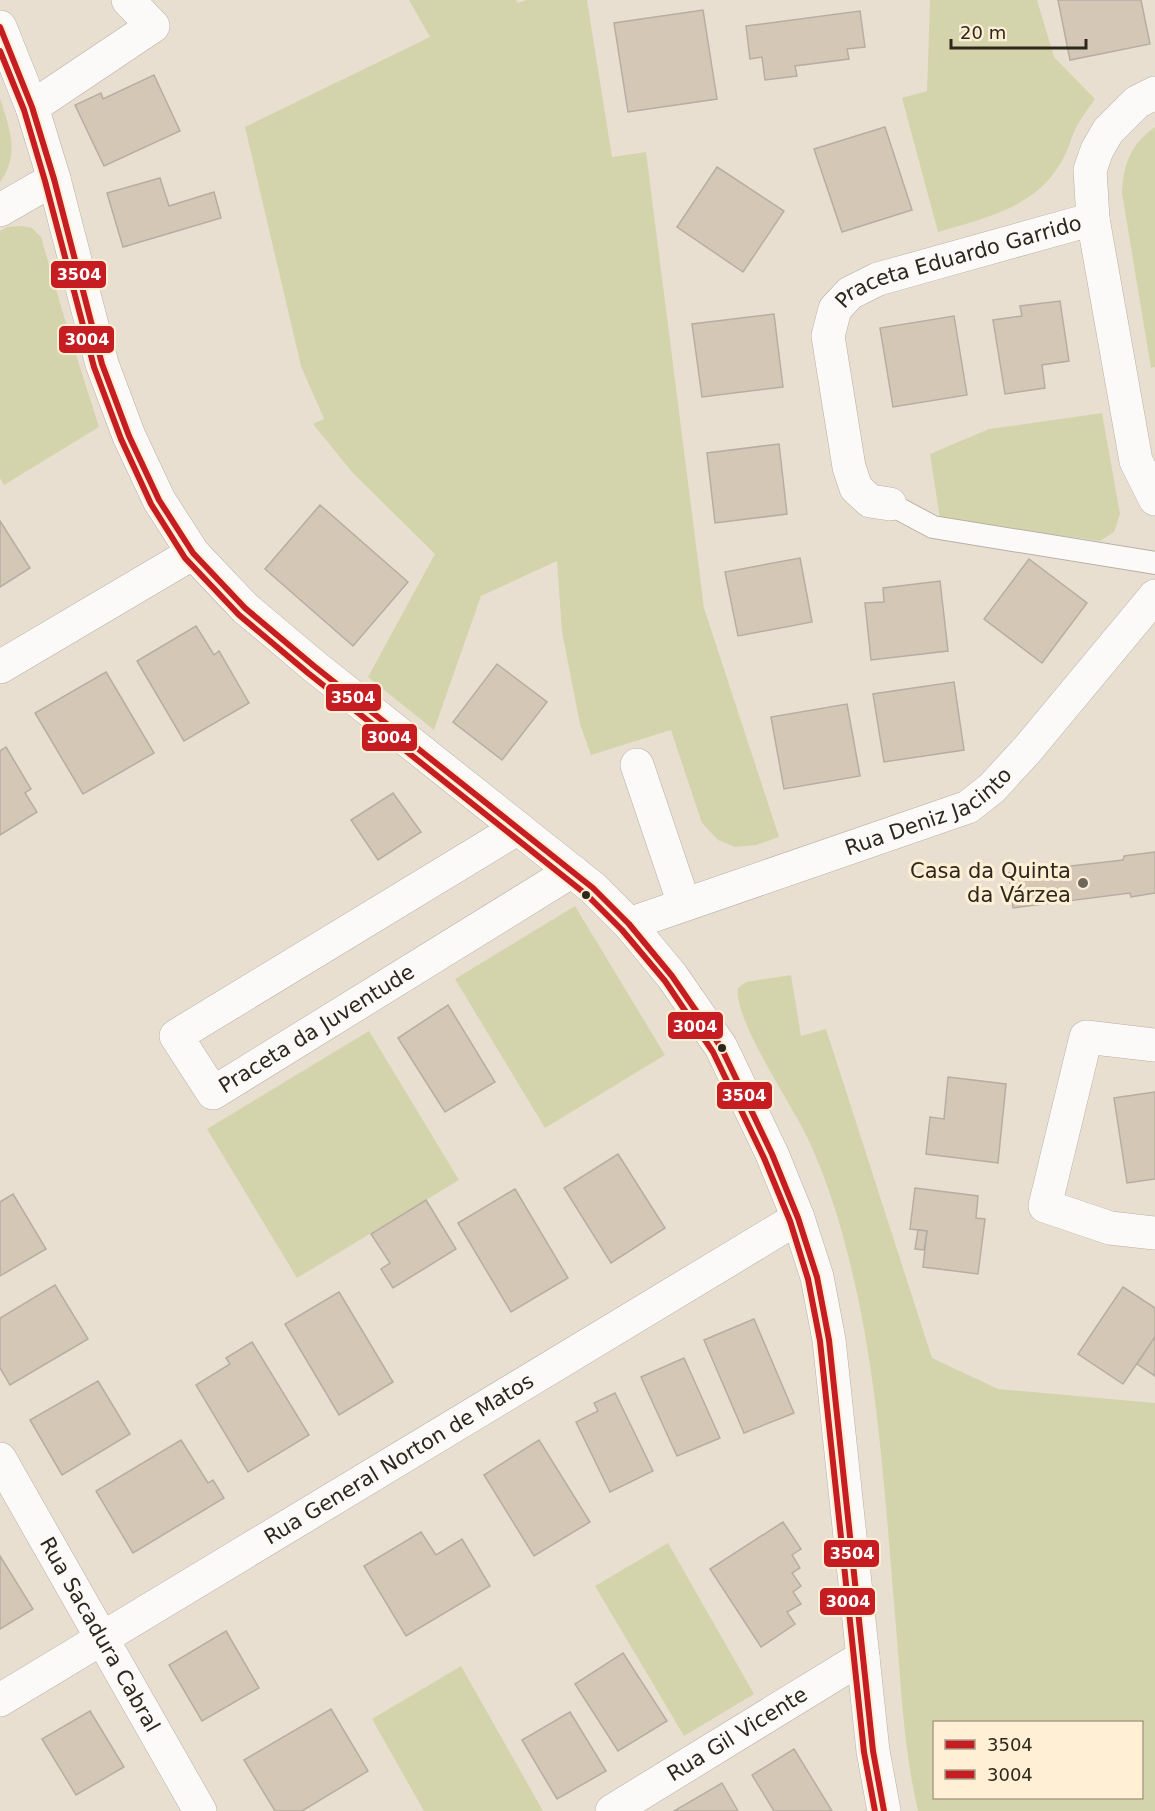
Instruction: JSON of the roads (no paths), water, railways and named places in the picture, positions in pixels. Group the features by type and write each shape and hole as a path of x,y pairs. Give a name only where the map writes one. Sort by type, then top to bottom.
{"street":[{"path":"32,107 153,26 128,0"},
{"path":"0,27 32,107 54,179 102,364 129,436 159,500 193,553 245,608 314,666 593,888 628,924 672,976 721,1047 772,1154 798,1218 817,1277 829,1340 873,1751 884,1811"},
{"path":"1155,93 1137,102 1108,131 1097,150 1090,170 1093,219 1136,461 1155,499"},
{"path":"0,210 54,179"},
{"name":"Praceta Eduardo Garrido","path":"890,504 870,501 856,488 849,467 828,336 835,309 850,293 878,279 1093,219"},
{"path":"0,667 193,553"},
{"name":"Rua Deniz Jacinto","path":"628,924 968,807 992,789 1027,750 1155,596"},
{"path":"637,765 684,904"},
{"name":"Praceta da Juventude","path":"518,828 176,1036 213,1093 572,871"},
{"path":"1155,1046 1086,1037 1045,1206 1110,1228 1155,1233"},
{"name":"Rua General Norton de Matos","path":"0,1700 798,1218"},
{"name":"Rua Sacadura Cabral","path":"0,1459 200,1811"},
{"name":"Rua Gil Vicente","path":"612,1811 863,1657"}],"lane":[{"path":"890,504 933,527 1155,563"}],"place":[{"name":"Casa da Quinta da Várzea","path":"1083,883"}]}
